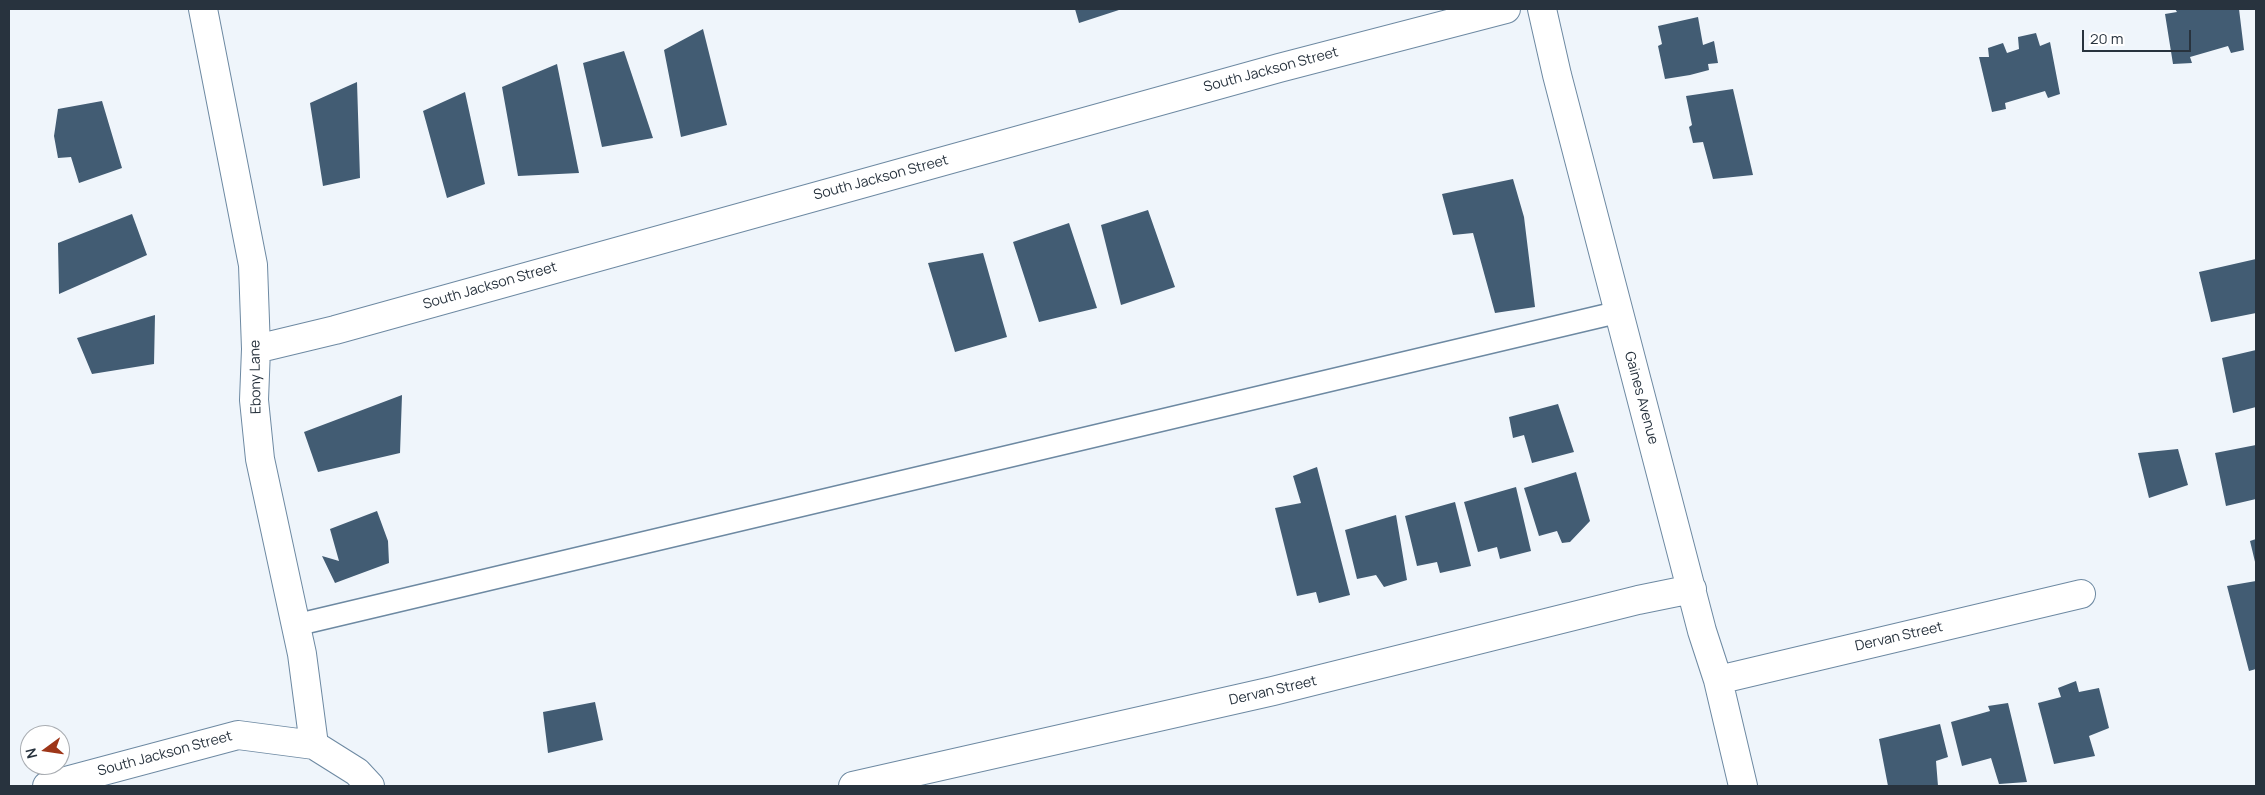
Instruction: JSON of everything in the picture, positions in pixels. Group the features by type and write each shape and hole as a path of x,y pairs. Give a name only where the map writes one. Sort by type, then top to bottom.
{"street":[{"name":"Ebony Lane","path":"203,9 254,265 256,349 254,400 260,459 302,654 314,745"},
{"name":"South Jackson Street","path":"256,349 335,330 1279,68 1506,9"},
{"name":"Gaines Avenue","path":"1542,9 1557,75 1702,631 1718,680 1743,786"},
{"name":"Dervan Street","path":"853,786 1273,691 1638,600 1692,589"},
{"name":"Dervan Street","path":"1718,680 2081,594"},
{"name":"South Jackson Street","path":"47,786 238,735 314,745"},
{"path":"314,745 357,772 370,786"}],"lane":[{"path":"296,625 1619,312"}],"building":[{"path":"1075,9 1122,9 1079,23"},
{"path":"2175,9 2239,9 2244,50 2231,53 2228,46 2190,57 2192,63 2173,64 2165,14 2177,12"},
{"path":"1698,17 1703,45 1714,41 1718,63 1708,64 1709,70 1665,79 1658,46 1662,44 1658,26"},
{"path":"703,29 727,125 681,137 664,50"},
{"path":"2036,33 2040,46 2050,42 2060,94 2048,98 2045,91 2005,103 2006,109 1992,112 1979,57 1989,57 1988,48 2003,43 2007,53 2019,49 2018,37"},
{"path":"624,51 653,138 602,147 583,63"},
{"path":"557,64 579,173 518,176 502,87"},
{"path":"357,82 360,178 323,186 310,103"},
{"path":"1733,89 1753,175 1713,179 1703,142 1693,143 1689,127 1692,125 1686,96"},
{"path":"465,92 485,184 447,198 423,111"},
{"path":"102,101 122,168 79,183 71,157 58,158 54,136 58,109"},
{"path":"1513,179 1524,217 1535,307 1495,313 1473,233 1453,235 1442,194"},
{"path":"1148,210 1175,287 1121,305 1101,225"},
{"path":"132,214 147,255 59,294 58,243"},
{"path":"1069,223 1097,308 1039,322 1013,242"},
{"path":"983,253 1007,337 955,352 928,263"},
{"path":"2256,259 2256,313 2211,322 2199,272"},
{"path":"155,315 154,364 92,374 77,338"},
{"path":"2256,350 2256,407 2233,413 2222,358"},
{"path":"402,395 400,453 318,472 304,432"},
{"path":"1558,404 1574,452 1532,463 1524,435 1513,438 1509,417"},
{"path":"2256,445 2256,499 2226,506 2215,453"},
{"path":"2178,449 2188,485 2149,498 2138,453"},
{"path":"1317,467 1350,595 1319,603 1316,592 1297,596 1275,508 1301,503 1293,476"},
{"path":"1576,472 1590,521 1570,542 1562,543 1557,531 1539,536 1524,488"},
{"path":"1516,487 1531,551 1500,559 1497,547 1478,552 1464,502"},
{"path":"1455,502 1471,566 1440,573 1437,562 1417,566 1405,516"},
{"path":"377,511 388,541 389,563 335,583 322,556 339,561 330,529"},
{"path":"1396,515 1407,580 1384,587 1376,575 1357,579 1345,530"},
{"path":"2256,539 2256,566 2250,541"},
{"path":"2256,581 2256,669 2249,671 2227,586"},
{"path":"2076,681 2079,692 2099,688 2109,728 2089,736 2095,756 2054,764 2038,703 2061,697 2058,688"},
{"path":"595,702 603,740 548,753 543,712"},
{"path":"2008,703 2027,782 1999,784 1991,758 1962,766 1951,722 1990,711 1988,706"},
{"path":"1940,724 1948,757 1936,761 1938,786 1888,786 1879,739"}]}
